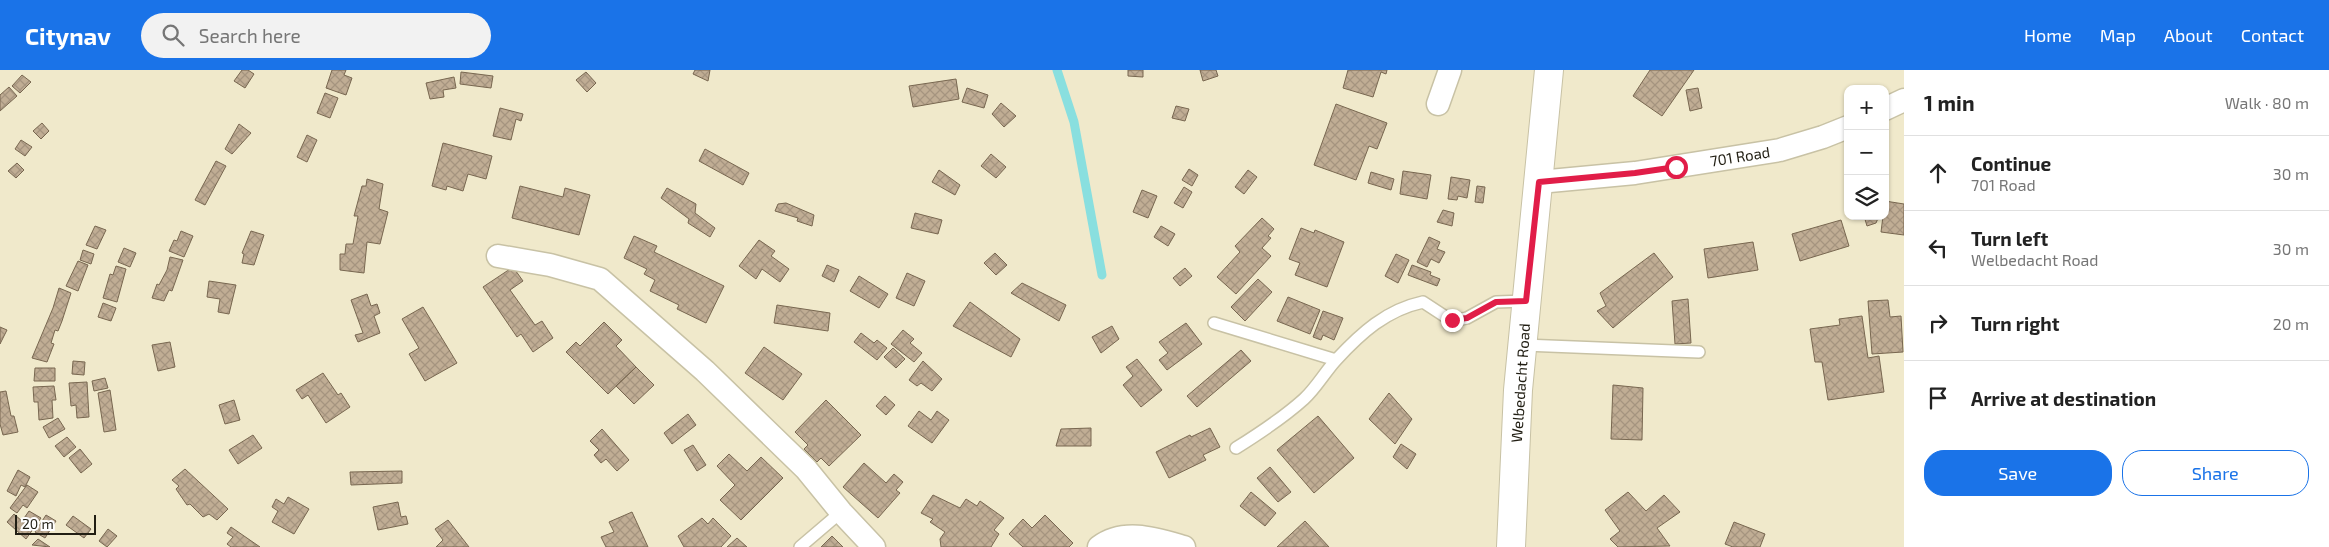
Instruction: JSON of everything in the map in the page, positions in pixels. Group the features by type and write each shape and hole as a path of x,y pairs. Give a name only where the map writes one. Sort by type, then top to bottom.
{"street":[{"path":"1438,104 1450,70"},
{"name":"Welbedacht Road","path":"1511,547 1518,390 1549,70"},
{"path":"1889,107 1904,100"},
{"name":"701 Road","path":"1539,182 1635,173 1780,150 1844,128"},
{"path":"498,256 550,264 600,279 705,371 806,470 841,512 874,547"},
{"path":"1099,547 1109,539 1147,536 1184,547"}],"lane":[{"path":"1236,448 1279,421 1306,397 1336,360 1382,317 1404,306 1423,302 1452,320 1467,318 1496,302 1526,301"},
{"path":"1214,323 1336,360"},
{"path":"1522,345 1698,352"},
{"path":"800,547 841,512"}],"building":[{"path":"242,70 248,70 254,74 245,88 234,81"},
{"path":"332,70 346,70 344,75 352,78 346,95 326,88"},
{"path":"695,70 710,70 708,81 693,74"},
{"path":"1128,70 1143,70 1143,77 1128,76"},
{"path":"1200,70 1216,70 1218,76 1203,81"},
{"path":"1348,70 1387,70 1386,74 1381,72 1373,97 1343,88"},
{"path":"1650,70 1694,70 1662,116 1633,96"},
{"path":"461,72 493,76 491,88 460,84"},
{"path":"586,72 596,83 587,92 576,80"},
{"path":"22,75 31,82 20,93 12,86"},
{"path":"454,77 456,88 443,90 444,97 430,99 426,83"},
{"path":"956,79 959,99 913,107 909,86"},
{"path":"9,87 17,96 0,111 0,95"},
{"path":"967,88 988,95 984,108 962,102"},
{"path":"1698,88 1702,108 1690,111 1686,90"},
{"path":"325,93 338,98 330,118 317,113"},
{"path":"1001,103 1016,116 1004,127 992,114"},
{"path":"1336,104 1387,123 1377,149 1369,146 1356,180 1314,165"},
{"path":"1176,106 1189,109 1185,121 1172,118"},
{"path":"500,108 523,114 521,121 516,119 511,140 493,136"},
{"path":"42,123 49,131 41,139 33,131"},
{"path":"239,124 251,133 232,154 225,149"},
{"path":"307,135 317,140 307,162 297,157"},
{"path":"21,140 32,147 25,156 15,149"},
{"path":"443,143 492,156 486,179 468,174 463,191 447,186 446,190 432,186"},
{"path":"705,149 749,173 743,185 699,161"},
{"path":"991,154 1006,167 996,178 981,166"},
{"path":"216,161 226,166 205,205 195,200"},
{"path":"17,163 24,170 16,178 8,171"},
{"path":"1189,169 1198,175 1192,186 1182,180"},
{"path":"939,170 960,185 955,195 932,182"},
{"path":"1248,170 1257,177 1244,194 1235,187"},
{"path":"1403,171 1431,175 1427,199 1400,194"},
{"path":"1371,172 1394,179 1391,190 1368,183"},
{"path":"1451,177 1470,180 1467,198 1458,196 1457,200 1448,199"},
{"path":"367,179 383,184 379,209 388,212 380,244 367,242 364,273 340,270 340,254 345,254 346,244 353,244 358,216 354,216 362,186 366,186"},
{"path":"520,186 563,197 565,188 590,195 579,235 512,218"},
{"path":"1477,186 1485,187 1483,203 1475,202"},
{"path":"1184,187 1192,192 1183,208 1174,203"},
{"path":"667,188 696,204 695,213 715,228 710,237 688,223 689,219 661,198"},
{"path":"1142,190 1157,196 1148,218 1133,212"},
{"path":"1889,202 1904,204 1904,235 1881,232 1882,220 1889,220"},
{"path":"786,203 814,215 812,226 797,221 798,218 775,211 778,204"},
{"path":"1443,210 1454,213 1452,226 1437,222"},
{"path":"915,213 942,220 938,234 911,228"},
{"path":"1262,218 1274,229 1268,236 1271,238 1262,248 1271,256 1236,294 1217,277 1240,252 1235,246"},
{"path":"1841,220 1849,246 1800,261 1792,234"},
{"path":"1865,220 1877,220 1876,223 1867,226"},
{"path":"95,226 106,230 97,249 86,245"},
{"path":"1161,226 1175,234 1168,246 1154,237"},
{"path":"1301,228 1314,233 1315,230 1344,242 1327,287 1295,275 1300,263 1289,259"},
{"path":"181,231 193,236 184,257 169,251 174,240 177,241"},
{"path":"251,231 264,235 254,265 242,263 244,254 242,253"},
{"path":"634,236 657,246 654,252 724,286 706,323 677,309 679,305 650,291 655,280 644,274 647,269 624,258"},
{"path":"1429,237 1440,242 1437,249 1445,252 1439,263 1431,259 1427,267 1417,262"},
{"path":"759,240 775,251 771,256 789,269 780,282 762,269 756,279 739,266"},
{"path":"1753,242 1758,270 1708,278 1704,249"},
{"path":"124,248 136,253 130,267 118,262"},
{"path":"83,250 94,254 91,264 80,260"},
{"path":"995,253 1007,265 996,275 984,263"},
{"path":"1654,253 1673,277 1613,328 1597,311 1606,306 1600,293"},
{"path":"1396,254 1409,260 1398,283 1385,276"},
{"path":"170,257 183,260 172,291 169,290 164,301 152,298 157,284 159,285 167,270"},
{"path":"78,261 88,265 78,291 66,286"},
{"path":"827,265 839,270 834,282 822,276"},
{"path":"1412,265 1431,272 1430,275 1440,279 1437,286 1408,275"},
{"path":"116,266 126,269 117,302 103,298 110,274 113,275"},
{"path":"513,267 523,281 510,290 535,325 542,321 553,338 533,352 521,334 517,337 483,287"},
{"path":"1185,268 1192,276 1180,286 1173,278"},
{"path":"907,273 925,281 914,306 896,298"},
{"path":"859,276 888,294 879,308 850,291"},
{"path":"1258,279 1272,292 1245,321 1231,307"},
{"path":"209,281 236,285 229,314 218,312 220,299 207,297"},
{"path":"1022,283 1066,305 1059,321 1011,293"},
{"path":"59,288 71,293 58,331 55,330 51,343 54,344 47,362 32,358 53,308"},
{"path":"367,294 371,306 377,304 380,313 374,316 380,333 358,342 355,335 363,333 351,300"},
{"path":"1288,297 1320,310 1310,334 1277,321"},
{"path":"1688,299 1691,343 1675,344 1672,301"},
{"path":"1888,300 1890,317 1901,316 1903,352 1872,354 1868,301"},
{"path":"970,302 1020,339 1011,357 953,326"},
{"path":"103,303 116,308 111,321 98,317"},
{"path":"777,305 830,313 828,331 774,323"},
{"path":"423,307 457,363 425,381 409,354 419,348 402,319"},
{"path":"1323,311 1343,318 1334,340 1323,335 1321,340 1313,337"},
{"path":"1862,316 1868,358 1879,356 1884,392 1828,400 1822,362 1815,362 1810,329 1840,325 1839,319"},
{"path":"604,322 622,340 616,346 636,367 608,394 566,352 576,342 580,346"},
{"path":"1186,323 1202,344 1167,370 1159,360 1168,353 1159,342"},
{"path":"1112,326 1119,339 1101,353 1092,337"},
{"path":"0,327 7,330 0,344"},
{"path":"903,330 914,339 910,343 922,353 914,362 891,344"},
{"path":"861,333 874,343 877,340 887,348 877,360 854,342"},
{"path":"170,342 175,367 158,371 152,345"},
{"path":"764,347 802,374 783,400 745,373"},
{"path":"893,348 905,359 896,368 884,357"},
{"path":"1241,350 1251,361 1197,407 1187,396"},
{"path":"1137,359 1162,390 1141,407 1123,385 1133,376 1126,367"},
{"path":"73,361 85,362 84,375 72,374"},
{"path":"923,361 942,379 932,391 921,383 917,386 909,380"},
{"path":"636,367 654,385 634,404 616,386"},
{"path":"35,368 55,368 55,381 34,381"},
{"path":"323,373 338,395 341,393 350,407 326,423 308,395 302,399 296,390"},
{"path":"105,378 108,388 94,391 92,381"},
{"path":"87,382 89,417 77,418 76,405 71,406 69,383"},
{"path":"1613,385 1643,388 1642,440 1611,439"},
{"path":"54,386 56,400 52,400 53,418 39,420 38,402 34,402 33,387"},
{"path":"110,390 116,430 104,432 98,393"},
{"path":"6,391 11,416 14,416 18,432 3,435 0,424 0,392"},
{"path":"1389,393 1412,419 1395,444 1369,419"},
{"path":"885,396 895,405 886,415 876,406"},
{"path":"234,400 240,420 225,424 219,405"},
{"path":"826,400 861,435 829,466 821,458 817,462 804,449 808,445 795,432"},
{"path":"919,411 931,420 937,411 949,420 932,443 908,426"},
{"path":"688,414 696,425 672,444 664,433"},
{"path":"1318,416 1354,458 1314,493 1277,450"},
{"path":"58,418 65,429 49,438 43,427"},
{"path":"1091,428 1091,446 1056,446 1061,429"},
{"path":"1210,428 1220,447 1203,455 1206,460 1169,478 1156,452 1190,435 1191,437"},
{"path":"602,429 629,460 617,471 606,459 601,463 594,455 599,450 590,441"},
{"path":"253,435 262,448 238,464 229,450"},
{"path":"67,437 76,447 64,457 55,446"},
{"path":"1401,444 1416,454 1407,469 1393,457"},
{"path":"693,445 706,465 697,471 684,450"},
{"path":"80,449 92,464 81,473 69,458"},
{"path":"729,454 747,471 761,457 783,478 741,520 720,500 735,485 717,466"},
{"path":"864,463 886,483 894,474 903,482 896,490 900,493 878,518 843,487"},
{"path":"1270,467 1291,492 1278,502 1257,478"},
{"path":"185,469 228,509 217,520 209,514 203,517 190,504 187,505 176,489 179,486 172,480"},
{"path":"18,470 30,477 25,487 21,485 16,496 7,491"},
{"path":"402,471 402,483 351,485 350,472"},
{"path":"27,485 38,492 27,508 23,505 17,513 10,508"},
{"path":"1251,492 1276,513 1265,526 1240,506"},
{"path":"1628,492 1646,511 1664,495 1680,512 1657,528 1670,546 1618,547 1610,539 1620,531 1605,510"},
{"path":"933,495 960,508 966,499 977,506 980,501 1004,518 994,530 999,534 991,547 941,547 940,539 945,532 930,522 933,519 921,513"},
{"path":"288,497 309,509 294,534 272,522 278,511 272,507 276,499 284,504"},
{"path":"398,502 401,517 406,516 408,524 378,530 373,507"},
{"path":"29,511 41,518 26,539 7,522 14,514 22,521"},
{"path":"632,512 648,547 606,547 601,537 614,532 609,522"},
{"path":"46,515 56,521 45,538 35,532"},
{"path":"1045,515 1073,543 1069,547 1023,547 1009,534 1023,519 1032,528"},
{"path":"73,516 91,529 84,538 66,525"},
{"path":"702,518 708,524 713,518 731,536 721,547 684,547 678,536"},
{"path":"448,520 469,547 436,547 443,540 435,529"},
{"path":"1305,521 1329,547 1277,547"},
{"path":"1734,522 1765,534 1760,547 1733,547 1725,544"},
{"path":"231,527 260,547 231,547 227,544 233,537 227,533"},
{"path":"108,529 117,536 107,547 99,541"},
{"path":"832,536 843,547 821,547"},
{"path":"737,538 747,547 727,547"},
{"path":"38,539 50,547 32,545"}],"waterway":[{"path":"1057,70 1074,122 1102,275"}],"route":[{"path":"1452,320 1467,318 1496,302 1526,301 1539,182 1635,173 1676,167"}]}
